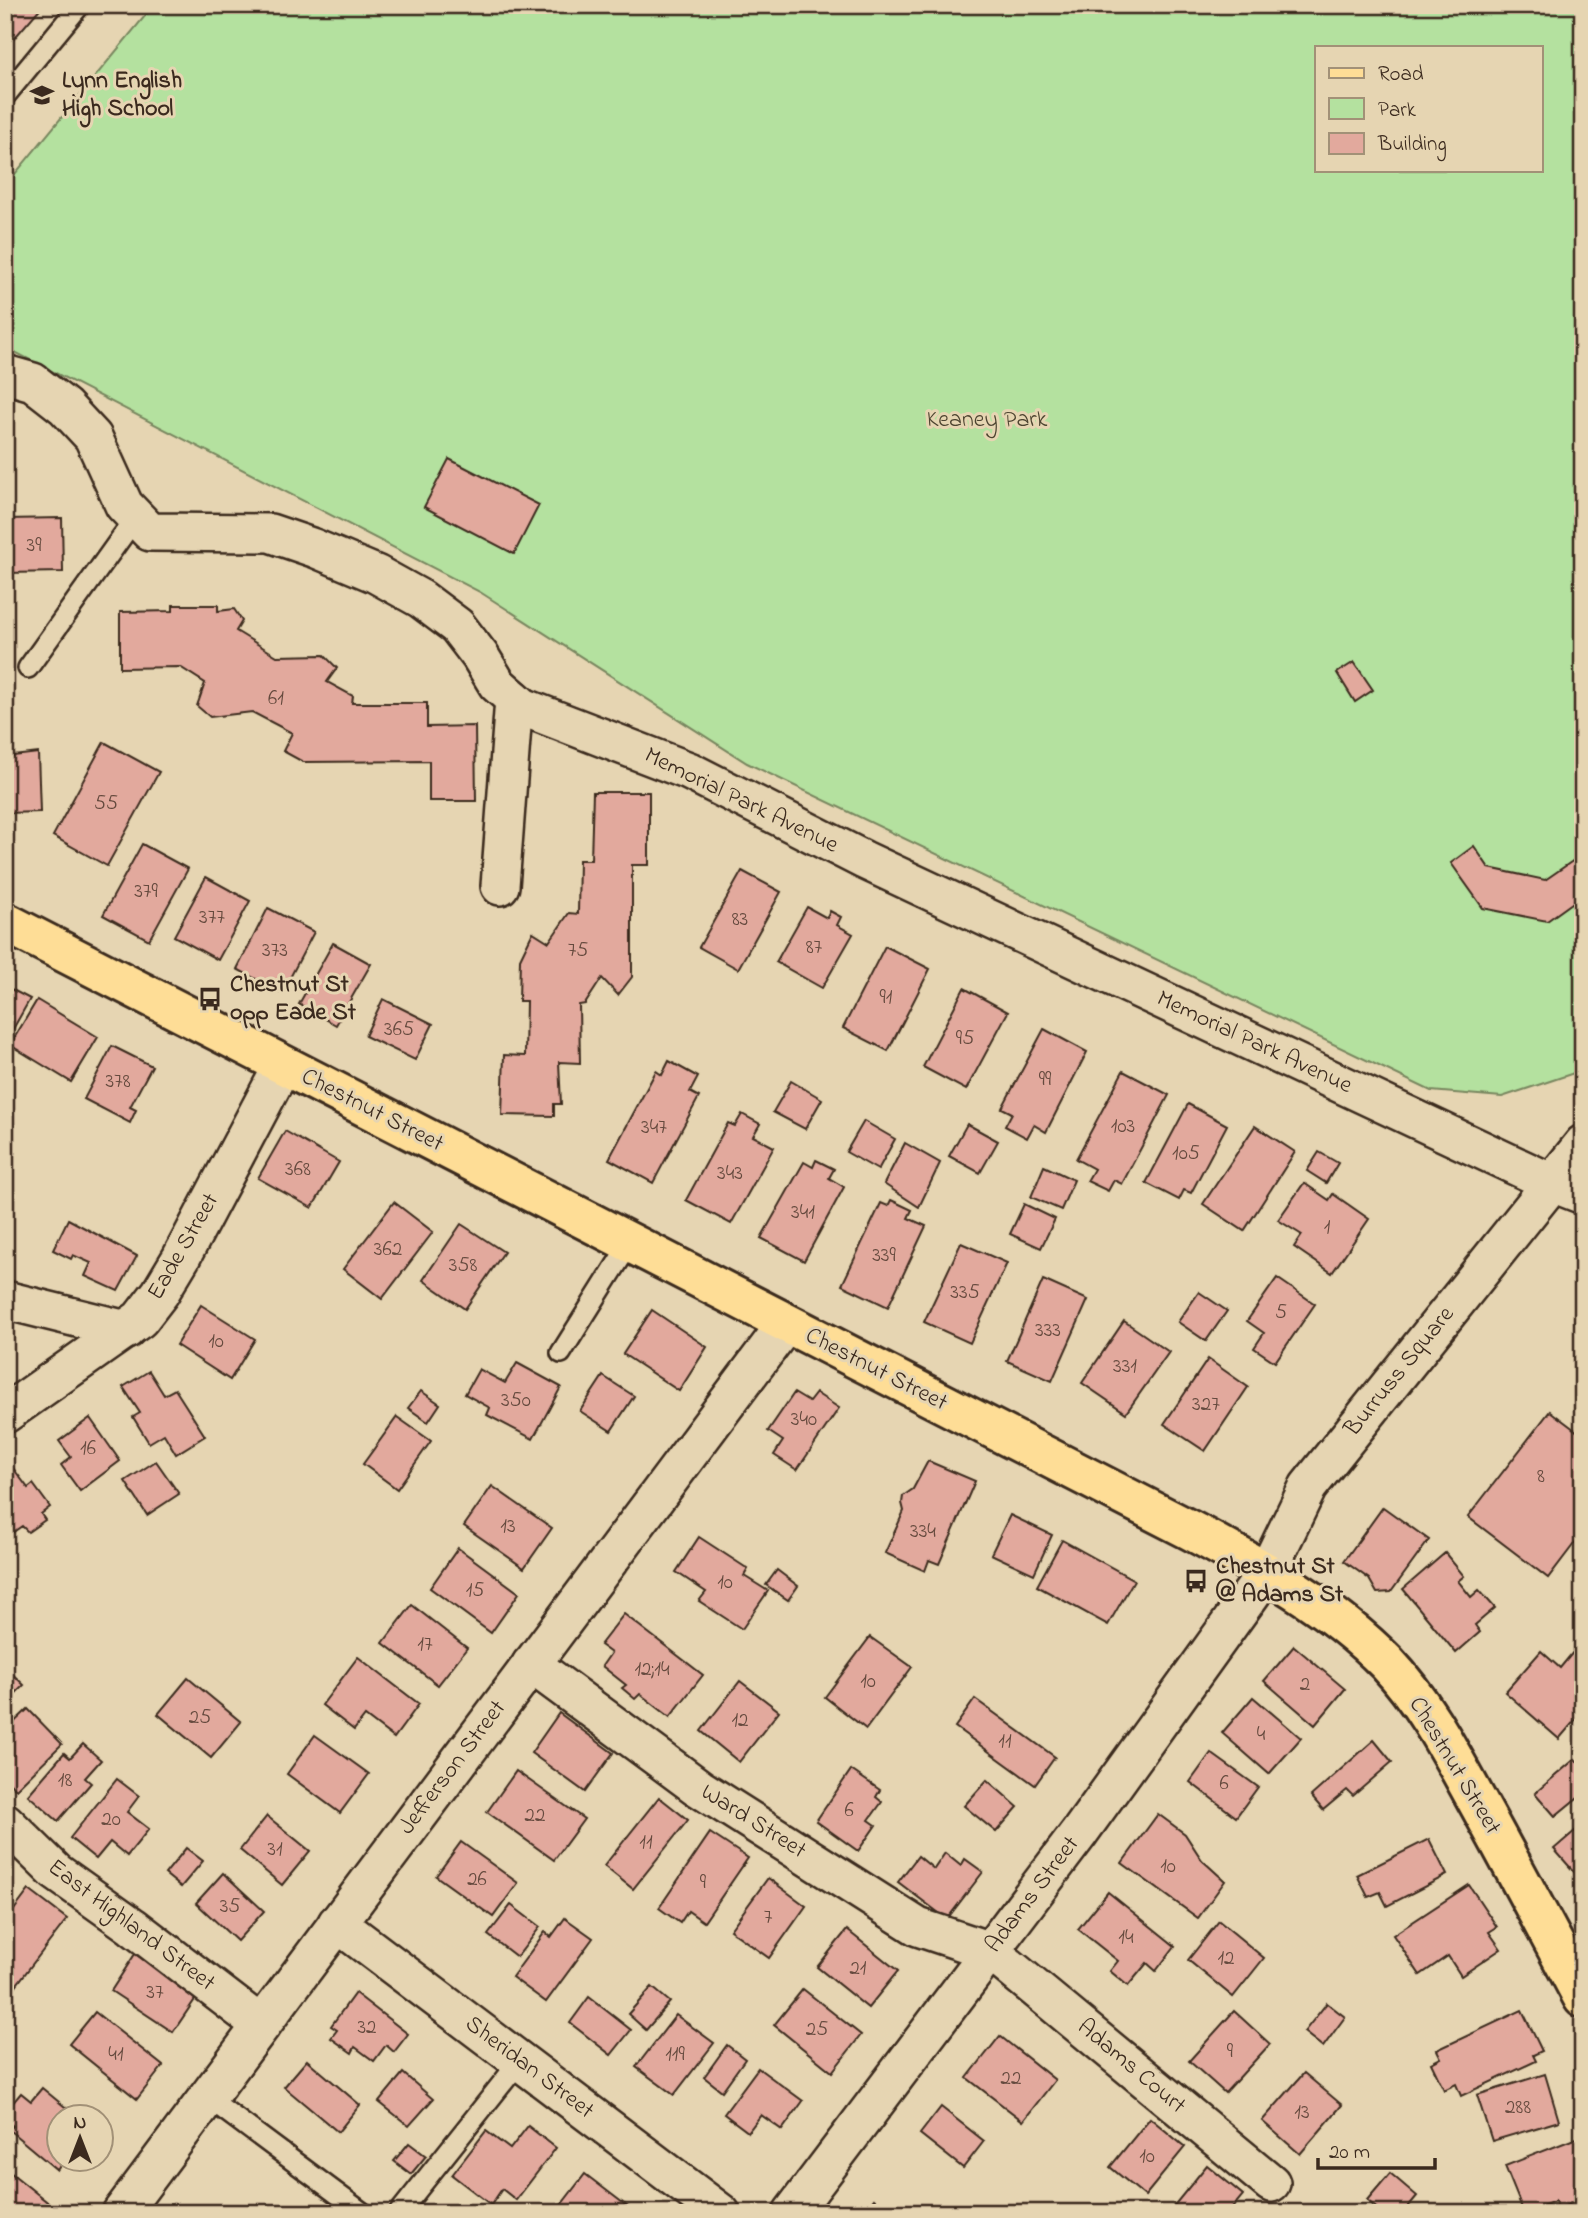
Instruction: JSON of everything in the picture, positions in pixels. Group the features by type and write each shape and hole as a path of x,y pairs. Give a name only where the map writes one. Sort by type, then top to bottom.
{"main road":[{"name":"Chestnut Street","path":"5,922 1267,1572 1351,1631 1388,1664 1427,1714 1579,1978"}],"street":[{"name":"Memorial Park Avenue","path":"5,374 33,382 65,407 93,437 124,505 150,532 270,533 376,574 421,599 457,626 497,684 523,707 689,771 864,860 1567,1189"},
{"path":"500,886 514,699"},
{"name":"Eade Street","path":"5,1414 140,1319 181,1258 283,1065"},
{"name":"Burruss Square","path":"1267,1572 1308,1487 1567,1189 1583,1144"},
{"path":"5,1300 126,1330"},
{"name":"Jefferson Street","path":"121,2213 786,1324"},
{"name":"Adams Street","path":"792,2213 1080,1832 1267,1572"},
{"name":"Ward Street","path":"531,1664 699,1788 918,1927 990,1951"},
{"name":"East Highland Street","path":"5,1822 56,1872 132,1926 261,2025"},
{"name":"Sheridan Street","path":"337,1923 721,2213"},
{"name":"Adams Court","path":"990,1951 1271,2183"}],"lane":[{"path":"5,96 80,5"},
{"path":"28,668 136,517"},
{"path":"561,1353 630,1243"},
{"path":"399,2213 520,2061"},
{"path":"207,2097 363,2213"}],"green space":[{"name":"Keaney Park","path":"154,5 1583,5 1583,1070 1502,1097 1431,1091 747,763 480,592 5,347 5,186"}],"building":[{"path":"5,5 43,5 5,49"},
{"path":"449,459 539,505 514,554 424,507"},
{"path":"62,518 63,572 5,573 5,519"},
{"path":"173,605 218,605 218,611 234,609 242,621 236,631 277,656 324,655 337,668 327,682 353,696 352,703 427,703 427,727 475,726 476,801 429,801 429,761 303,762 283,751 292,733 252,712 210,717 197,706 205,683 180,667 120,668 120,612 173,611"},
{"path":"1354,662 1373,690 1355,702 1337,673"},
{"path":"104,742 159,772 107,866 53,836"},
{"path":"38,753 40,812 5,813 5,757"},
{"path":"593,792 649,792 649,865 632,865 632,977 618,995 602,978 585,1004 579,1005 580,1063 559,1062 561,1104 554,1104 554,1116 502,1115 504,1055 525,1056 526,1001 519,1001 520,959 533,932 549,942 569,913 578,914 579,860 591,860"},
{"path":"142,844 188,869 149,940 103,915"},
{"path":"1474,846 1489,868 1545,880 1574,860 1578,864 1583,861 1583,895 1547,921 1483,908 1451,863"},
{"path":"742,871 781,892 738,969 699,947"},
{"path":"206,877 250,901 218,960 174,936"},
{"path":"807,907 827,918 830,911 841,917 837,925 853,934 822,988 776,962"},
{"path":"268,908 314,932 282,993 237,969"},
{"path":"333,943 371,964 336,1025 299,1004"},
{"path":"885,946 930,969 888,1051 843,1028"},
{"path":"5,986 30,999 5,1043"},
{"path":"964,988 1008,1012 966,1090 923,1067"},
{"path":"383,999 433,1024 415,1060 365,1036"},
{"path":"37,1000 98,1037 71,1082 10,1045"},
{"path":"1044,1029 1087,1052 1046,1132 1034,1125 1027,1138 1005,1126 1012,1113 1002,1108"},
{"path":"112,1046 152,1066 130,1107 136,1110 130,1123 84,1099"},
{"path":"669,1061 698,1077 690,1092 699,1097 653,1183 609,1159 656,1071 662,1075"},
{"path":"1123,1071 1169,1095 1122,1184 1114,1180 1108,1191 1087,1181 1094,1169 1076,1159"},
{"path":"791,1081 822,1099 805,1129 773,1112"},
{"path":"1188,1104 1227,1125 1191,1193 1184,1190 1179,1200 1146,1183"},
{"path":"742,1114 760,1124 753,1136 774,1147 731,1224 686,1200 728,1123 735,1126"},
{"path":"864,1121 895,1139 878,1170 846,1152"},
{"path":"967,1124 998,1141 980,1173 949,1156"},
{"path":"1255,1126 1295,1152 1244,1231 1203,1204"},
{"path":"285,1131 339,1162 312,1208 258,1178"},
{"path":"905,1143 940,1163 919,1207 884,1184"},
{"path":"1319,1152 1338,1163 1326,1183 1307,1171"},
{"path":"816,1160 834,1169 829,1178 844,1187 804,1261 761,1238 804,1162 813,1167"},
{"path":"1044,1166 1074,1180 1061,1210 1031,1197"},
{"path":"1304,1183 1329,1200 1333,1194 1369,1219 1332,1273 1294,1247 1302,1235 1278,1220"},
{"path":"891,1200 912,1210 908,1218 926,1226 888,1307 842,1285 881,1203 888,1206"},
{"path":"394,1202 433,1232 382,1299 343,1269"},
{"path":"1024,1204 1055,1219 1041,1248 1010,1234"},
{"path":"68,1219 137,1256 118,1291 85,1276 91,1263 73,1255 71,1259 53,1250"},
{"path":"461,1224 504,1252 465,1309 423,1280"},
{"path":"961,1243 1007,1263 970,1343 924,1322"},
{"path":"1277,1278 1315,1304 1275,1362 1254,1348 1264,1333 1247,1321"},
{"path":"1043,1280 1088,1300 1052,1381 1007,1361"},
{"path":"1199,1292 1227,1311 1206,1341 1178,1322"},
{"path":"201,1305 255,1339 230,1380 176,1345"},
{"path":"652,1310 707,1347 679,1391 623,1354"},
{"path":"1124,1321 1169,1352 1126,1413 1082,1383"},
{"path":"1208,1359 1248,1387 1205,1451 1164,1424"},
{"path":"517,1363 561,1387 533,1439 487,1415 490,1408 465,1394 479,1369 505,1383"},
{"path":"149,1371 164,1395 175,1389 205,1436 176,1454 164,1434 149,1443 133,1417 140,1413 123,1387"},
{"path":"603,1376 634,1396 611,1431 580,1411"},
{"path":"421,1391 440,1404 428,1422 408,1408"},
{"path":"794,1393 809,1402 816,1393 839,1408 797,1470 774,1455 783,1441 768,1431"},
{"path":"1550,1411 1583,1436 1583,1532 1548,1578 1468,1517"},
{"path":"397,1417 431,1441 397,1489 363,1464"},
{"path":"90,1418 120,1461 80,1491 61,1465 71,1457 59,1441"},
{"path":"156,1461 179,1494 147,1515 125,1481"},
{"path":"928,1461 975,1481 939,1564 929,1560 925,1571 885,1553 904,1511 903,1496 913,1489"},
{"path":"10,1464 28,1488 33,1484 50,1507 41,1514 45,1520 28,1532 22,1526 9,1535 5,1529 5,1468"},
{"path":"492,1486 552,1528 524,1568 464,1526"},
{"path":"1383,1507 1429,1540 1391,1592 1377,1593 1369,1579 1344,1561"},
{"path":"1010,1515 1052,1535 1034,1574 991,1554"},
{"path":"699,1537 748,1569 744,1576 768,1591 742,1629 699,1601 706,1592 676,1572"},
{"path":"1062,1540 1134,1580 1108,1625 1037,1586"},
{"path":"458,1548 519,1593 491,1633 430,1588"},
{"path":"1445,1553 1464,1576 1458,1581 1471,1597 1479,1590 1495,1608 1475,1625 1480,1632 1456,1653 1403,1589"},
{"path":"777,1570 798,1586 788,1600 766,1585"},
{"path":"412,1605 467,1648 438,1685 383,1643"},
{"path":"624,1614 703,1675 670,1717 640,1694 635,1699 622,1688 626,1685 602,1666 611,1653 600,1645"},
{"path":"870,1637 912,1667 866,1729 825,1697"},
{"path":"1294,1646 1345,1689 1315,1725 1264,1681"},
{"path":"1541,1651 1560,1668 1574,1651 1583,1659 1583,1682 1579,1686 1583,1689 1583,1711 1559,1739 1505,1692"},
{"path":"358,1657 419,1704 394,1738 365,1716 354,1730 322,1705"},
{"path":"5,1667 24,1685 5,1704"},
{"path":"188,1678 241,1722 211,1758 158,1714"},
{"path":"740,1681 779,1711 739,1762 701,1731"},
{"path":"1253,1697 1301,1738 1269,1774 1222,1733"},
{"path":"975,1699 1055,1757 1035,1785 955,1727"},
{"path":"28,1709 62,1744 16,1789 5,1778 5,1731"},
{"path":"559,1713 613,1753 585,1792 531,1753"},
{"path":"315,1735 369,1774 340,1813 287,1774"},
{"path":"1374,1740 1392,1762 1353,1796 1347,1790 1323,1810 1311,1796"},
{"path":"83,1744 101,1760 85,1778 91,1783 58,1821 28,1795 64,1753 70,1758"},
{"path":"1211,1753 1258,1787 1236,1817 1190,1782"},
{"path":"1575,1759 1583,1768 1583,1793 1555,1816 1535,1793"},
{"path":"851,1770 880,1790 876,1797 882,1802 869,1820 876,1825 858,1851 816,1821"},
{"path":"516,1771 584,1819 554,1860 487,1812"},
{"path":"117,1779 139,1796 127,1812 149,1829 127,1856 110,1842 96,1859 70,1838"},
{"path":"987,1780 1018,1807 996,1832 964,1806"},
{"path":"659,1797 688,1820 633,1889 604,1866"},
{"path":"1158,1814 1185,1834 1202,1860 1225,1881 1198,1918 1122,1863"},
{"path":"267,1816 310,1851 282,1885 240,1850"},
{"path":"1583,1824 1583,1882 1554,1849"},
{"path":"710,1833 748,1858 704,1922 688,1911 680,1923 659,1908"},
{"path":"1429,1839 1447,1875 1387,1906 1380,1892 1368,1897 1357,1875"},
{"path":"461,1842 518,1883 493,1917 436,1876"},
{"path":"186,1848 203,1861 181,1887 165,1874"},
{"path":"945,1853 961,1866 965,1859 983,1872 947,1919 898,1882 918,1856 934,1869"},
{"path":"5,1854 14,1862 5,1873"},
{"path":"223,1873 264,1911 237,1941 196,1903"},
{"path":"768,1878 806,1906 769,1958 730,1930"},
{"path":"1469,1885 1497,1927 1489,1932 1501,1949 1461,1976 1448,1956 1420,1975 1393,1935"},
{"path":"29,1890 67,1919 14,1988 5,1981 5,1922"},
{"path":"1108,1892 1175,1946 1156,1971 1147,1963 1128,1986 1110,1971 1118,1961 1078,1929"},
{"path":"511,1905 540,1927 517,1957 488,1935"},
{"path":"565,1918 593,1938 546,2002 512,1977 545,1932 551,1937"},
{"path":"1219,1921 1264,1958 1233,1997 1188,1960"},
{"path":"847,1930 898,1971 868,2008 817,1967"},
{"path":"135,1954 198,1995 173,2032 111,1991"},
{"path":"652,1987 670,2002 646,2030 628,2014"},
{"path":"803,1989 861,2035 832,2072 774,2025"},
{"path":"355,1993 408,2034 394,2052 386,2045 374,2061 355,2047 352,2053 331,2038 337,2030 331,2026"},
{"path":"589,1997 631,2030 611,2055 570,2023"},
{"path":"1327,2003 1345,2017 1323,2047 1304,2032"},
{"path":"1522,2010 1542,2051 1533,2055 1536,2061 1461,2096 1456,2084 1444,2090 1431,2063 1441,2058 1437,2050"},
{"path":"1234,2011 1270,2044 1225,2093 1189,2061"},
{"path":"95,2012 163,2066 137,2099 69,2044"},
{"path":"676,2015 714,2043 674,2095 636,2067"},
{"path":"1000,2036 1055,2080 1023,2121 967,2078"},
{"path":"727,2045 745,2059 722,2091 704,2077"},
{"path":"307,2060 360,2105 338,2132 284,2087"},
{"path":"758,2068 803,2101 782,2130 761,2115 748,2132 724,2114"},
{"path":"403,2073 433,2099 409,2126 379,2102"},
{"path":"1304,2073 1342,2105 1300,2154 1262,2121"},
{"path":"1545,2074 1559,2121 1492,2141 1477,2095"},
{"path":"42,2088 59,2102 46,2102 46,2161 9,2130 13,2126 5,2119 5,2112 21,2093 31,2101"},
{"path":"941,2107 984,2141 963,2168 920,2134"},
{"path":"1150,2118 1185,2147 1145,2196 1110,2167"},
{"path":"528,2126 556,2148 516,2200 502,2189 491,2205 452,2175 486,2131 510,2149"},
{"path":"1582,2136 1583,2189 1579,2190 1583,2198 1558,2209 1555,2201 1524,2213 1505,2166"},
{"path":"409,2143 426,2156 411,2174 394,2161"},
{"path":"1207,2165 1243,2195 1228,2213 1168,2213"},
{"path":"5,2168 51,2205 45,2213 5,2213"},
{"path":"1390,2173 1417,2196 1403,2213 1382,2213 1367,2200"},
{"path":"585,2174 636,2213 563,2213 558,2209"},
{"path":"874,2199 890,2213 863,2213"}],"place":[{"name":"Lynn English High School","path":"42,95"},
{"name":"Chestnut St opp Eade St","path":"210,999"},
{"name":"Chestnut St @ Adams St","path":"1196,1581"}]}
